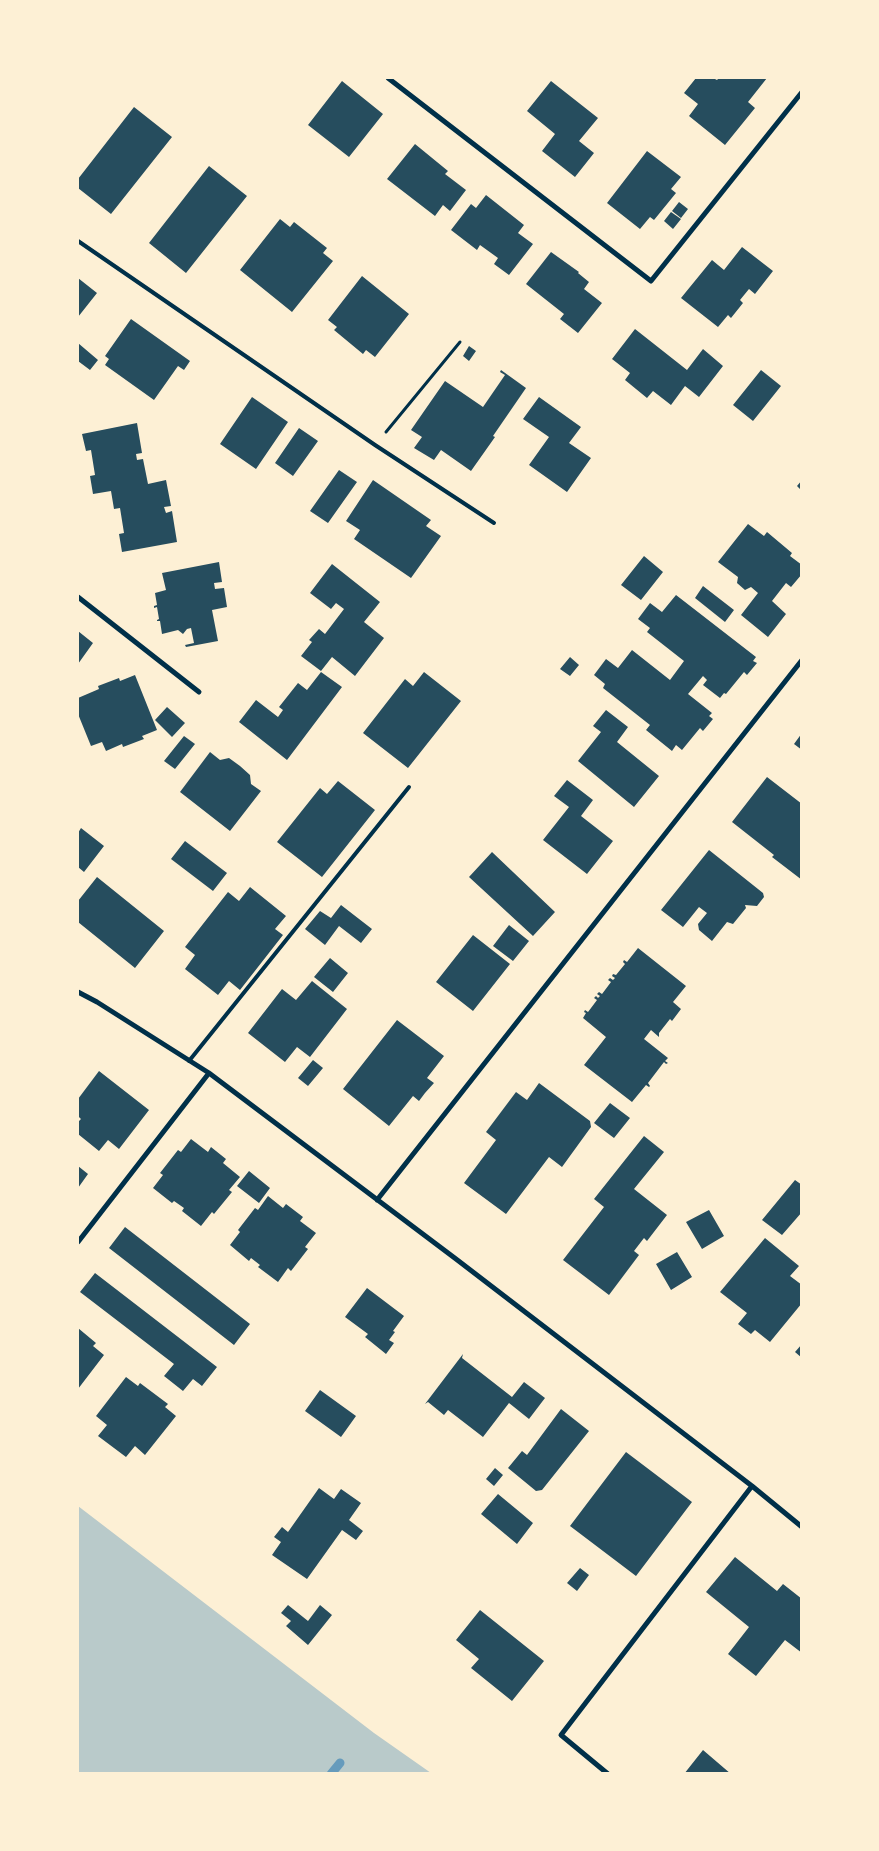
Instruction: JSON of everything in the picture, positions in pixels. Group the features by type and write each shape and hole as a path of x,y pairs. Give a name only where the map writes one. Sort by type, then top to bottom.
{"street":[{"path":"388,78 650,281 802,92"},
{"path":"78,597 198,692"},
{"path":"377,1200 802,660"},
{"path":"78,992 209,1073 752,1486 802,1527"},
{"path":"78,1242 209,1073"},
{"path":"608,1774 561,1735 752,1486"}],"lane":[{"path":"78,241 375,445 494,523"},
{"path":"189,1061 409,787"}],"path":[{"path":"375,445 460,342"}],"shaded area":[{"path":"78,1506 374,1733 431,1773 78,1773"}],"building":[{"path":"696,78 713,78 717,80 719,78 767,78 748,102 755,108 725,145 689,116 698,104 684,93"},
{"path":"342,81 383,114 349,157 308,125"},
{"path":"551,81 598,118 579,141 594,153 575,177 542,151 555,134 527,111"},
{"path":"134,107 172,137 111,214 78,188 78,179"},
{"path":"415,144 448,171 445,174 466,190 450,211 443,205 435,216 387,179"},
{"path":"647,151 681,177 671,189 676,193 654,220 650,217 640,229 607,203"},
{"path":"209,166 247,196 186,273 149,243"},
{"path":"486,195 524,225 518,233 533,244 509,275 494,264 498,258 480,245 477,250 451,230 471,204 476,208"},
{"path":"679,202 688,209 681,218 672,211"},
{"path":"671,212 681,219 673,229 664,221"},
{"path":"280,219 290,227 294,222 327,248 323,253 333,261 292,312 240,270"},
{"path":"742,247 773,271 755,294 749,289 740,300 743,303 731,318 728,315 718,327 681,298 712,260 724,270"},
{"path":"551,252 579,272 589,282 584,289 602,303 578,333 560,319 564,314 526,284"},
{"path":"362,276 409,314 375,357 366,350 363,354 334,330 337,327 328,320"},
{"path":"78,278 97,293 78,317"},
{"path":"131,319 190,361 184,370 178,366 154,400 105,365 109,359 105,356"},
{"path":"635,329 687,370 703,349 723,366 699,397 685,386 671,405 653,391 647,398 625,380 630,373 612,359"},
{"path":"78,343 98,360 90,370 78,361"},
{"path":"469,346 476,351 469,361 463,356"},
{"path":"501,370 526,388 471,471 441,450 434,460 414,448 422,437 411,430 445,381 483,407 505,375 500,372"},
{"path":"761,370 781,386 753,421 733,405"},
{"path":"252,397 288,422 256,469 220,444"},
{"path":"539,397 581,427 569,443 591,458 567,492 529,465 549,437 523,419"},
{"path":"137,423 142,453 136,454 137,460 143,459 148,484 166,480 171,506 164,507 166,513 172,511 177,542 122,552 119,534 124,533 120,508 114,509 111,491 93,494 90,476 95,475 91,450 86,451 82,434"},
{"path":"299,428 318,441 293,476 275,463"},
{"path":"339,470 357,482 328,523 310,511"},
{"path":"373,480 431,520 426,526 441,536 411,578 354,539 360,530 346,521"},
{"path":"802,480 802,491 797,486"},
{"path":"748,524 764,536 767,532 792,553 790,556 802,565 802,574 791,587 786,583 772,601 786,614 768,637 741,615 758,593 751,587 745,590 737,583 738,577 718,562"},
{"path":"644,556 663,572 641,600 621,585"},
{"path":"219,562 222,582 214,583 215,589 224,588 227,607 212,610 218,641 186,647 185,645 194,643 191,628 187,629 183,634 178,630 162,634 160,621 157,621 159,619 157,607 154,608 154,606 157,605 155,593 166,590 162,573"},
{"path":"332,564 380,602 364,622 384,638 355,676 332,657 321,671 301,656 312,642 309,640 319,629 325,634 344,609 336,603 331,609 310,593"},
{"path":"703,586 734,610 725,622 695,598"},
{"path":"676,595 756,657 753,661 757,663 747,675 744,672 726,694 724,693 720,698 703,685 707,680 703,676 688,694 712,713 709,716 713,719 703,731 700,728 682,750 676,745 672,751 646,730 650,725 603,688 605,684 594,675 606,659 618,668 632,650 670,680 684,661 647,632 650,628 638,619 650,603 662,612"},
{"path":"78,631 93,643 78,664"},
{"path":"570,657 579,665 570,676 560,669"},
{"path":"321,672 342,687 287,760 239,722 256,700 278,717 283,710 279,707 298,683 307,690"},
{"path":"424,672 461,701 408,768 363,733 405,679 413,686"},
{"path":"135,675 157,730 142,736 144,739 123,747 122,744 106,751 102,742 91,746 78,714 78,698 99,689 98,686 119,678 120,681"},
{"path":"167,707 185,723 172,737 155,720"},
{"path":"606,710 628,727 617,742 659,776 634,807 578,761 601,732 593,726"},
{"path":"802,733 802,750 794,744"},
{"path":"184,736 195,744 175,769 164,761"},
{"path":"210,752 220,760 229,758 240,766 250,775 251,784 261,791 230,831 180,792"},
{"path":"767,777 802,804 802,880 732,822"},
{"path":"567,780 593,800 581,816 613,841 587,874 543,840 569,807 554,796"},
{"path":"338,781 375,810 322,877 277,842 320,788 327,794"},
{"path":"81,828 104,846 84,872 78,867 78,833"},
{"path":"185,841 227,873 213,891 171,859"},
{"path":"709,850 763,893 764,897 757,906 745,905 746,908 733,924 727,922 712,941 699,930 698,924 707,913 699,907 683,927 661,910"},
{"path":"492,852 555,912 533,936 469,877"},
{"path":"97,877 164,931 135,968 78,922 78,901"},
{"path":"250,887 286,916 275,929 283,935 240,990 229,981 218,995 185,969 195,955 185,947 228,892 239,901"},
{"path":"341,905 372,929 361,943 339,926 325,945 305,929 320,911 331,918"},
{"path":"509,925 529,941 513,961 493,946"},
{"path":"473,935 510,964 473,1011 436,982"},
{"path":"638,948 686,986 673,1002 681,1009 672,1021 670,1019 659,1033 659,1037 651,1030 644,1039 668,1058 665,1061 668,1063 664,1062 648,1083 650,1086 646,1085 632,1102 584,1065 606,1037 583,1018 586,1013 584,1012 585,1010 588,1012 597,1000 594,998 600,996 597,994 599,992 602,994 611,982 608,980 615,978 612,976 613,974 616,975 625,964 624,960 627,962"},
{"path":"330,958 348,973 333,992 314,977"},
{"path":"312,981 347,1009 310,1057 297,1047 285,1062 248,1033 282,989 296,1000"},
{"path":"397,1020 444,1056 427,1078 434,1083 419,1101 413,1096 389,1126 343,1089"},
{"path":"313,1060 323,1068 308,1086 298,1078"},
{"path":"99,1071 149,1110 119,1149 108,1140 99,1151 78,1134 78,1122 81,1119 78,1116 78,1099"},
{"path":"539,1083 590,1121 591,1127 562,1167 549,1157 506,1214 464,1183 496,1140 486,1132 516,1092 527,1100"},
{"path":"610,1103 630,1118 614,1138 594,1123"},
{"path":"644,1136 664,1152 634,1189 667,1215 647,1241 644,1238 634,1251 639,1255 609,1295 563,1260 604,1207 594,1199"},
{"path":"191,1139 208,1152 211,1147 226,1159 223,1163 240,1177 229,1190 232,1192 214,1214 212,1212 201,1226 182,1211 184,1208 174,1201 172,1203 153,1188 163,1175 160,1173 178,1150 181,1152"},
{"path":"78,1166 88,1174 78,1188"},
{"path":"249,1171 270,1188 259,1203 237,1186"},
{"path":"795,1180 802,1185 802,1212 782,1235 762,1220"},
{"path":"268,1196 283,1208 286,1204 303,1217 300,1221 316,1233 305,1247 308,1249 291,1271 288,1268 278,1282 258,1267 260,1265 251,1258 249,1261 230,1245 240,1232 238,1230 255,1208 258,1210"},
{"path":"709,1210 724,1236 702,1249 686,1222"},
{"path":"125,1227 250,1324 234,1345 109,1248"},
{"path":"765,1238 799,1266 790,1276 802,1285 802,1303 770,1342 755,1330 751,1334 738,1324 747,1313 720,1292"},
{"path":"677,1252 692,1277 671,1290 656,1264"},
{"path":"95,1273 217,1367 202,1386 193,1379 183,1391 164,1376 174,1364 80,1292"},
{"path":"367,1288 404,1316 393,1331 395,1332 389,1340 394,1343 386,1354 365,1337 368,1334 345,1317"},
{"path":"78,1328 96,1343 93,1346 104,1355 78,1389"},
{"path":"802,1344 802,1358 795,1352"},
{"path":"463,1354 462,1358 512,1397 524,1382 545,1398 529,1419 509,1403 483,1437 448,1410 444,1415 428,1402 425,1404"},
{"path":"126,1377 138,1386 140,1383 168,1404 165,1407 176,1416 145,1455 135,1446 126,1457 98,1436 107,1425 96,1416"},
{"path":"320,1390 356,1416 341,1437 305,1411"},
{"path":"561,1409 589,1431 542,1490 536,1491 508,1468 522,1451 527,1455"},
{"path":"626,1452 692,1502 636,1576 570,1526"},
{"path":"495,1468 503,1475 494,1486 486,1479"},
{"path":"319,1488 334,1499 341,1489 361,1503 349,1520 363,1531 356,1540 342,1530 307,1579 272,1555 281,1542 274,1537 282,1527 288,1532"},
{"path":"498,1494 533,1523 517,1544 481,1514"},
{"path":"735,1557 777,1591 783,1584 802,1599 802,1653 785,1640 756,1676 728,1654 749,1627 706,1592"},
{"path":"580,1568 589,1575 577,1591 567,1583"},
{"path":"288,1605 308,1621 320,1605 332,1615 308,1645 286,1626 291,1621 281,1613"},
{"path":"480,1610 544,1661 512,1701 471,1668 479,1659 456,1640"},
{"path":"703,1750 731,1774 684,1774"}],"waterway":[{"path":"331,1774 340,1763"}]}
